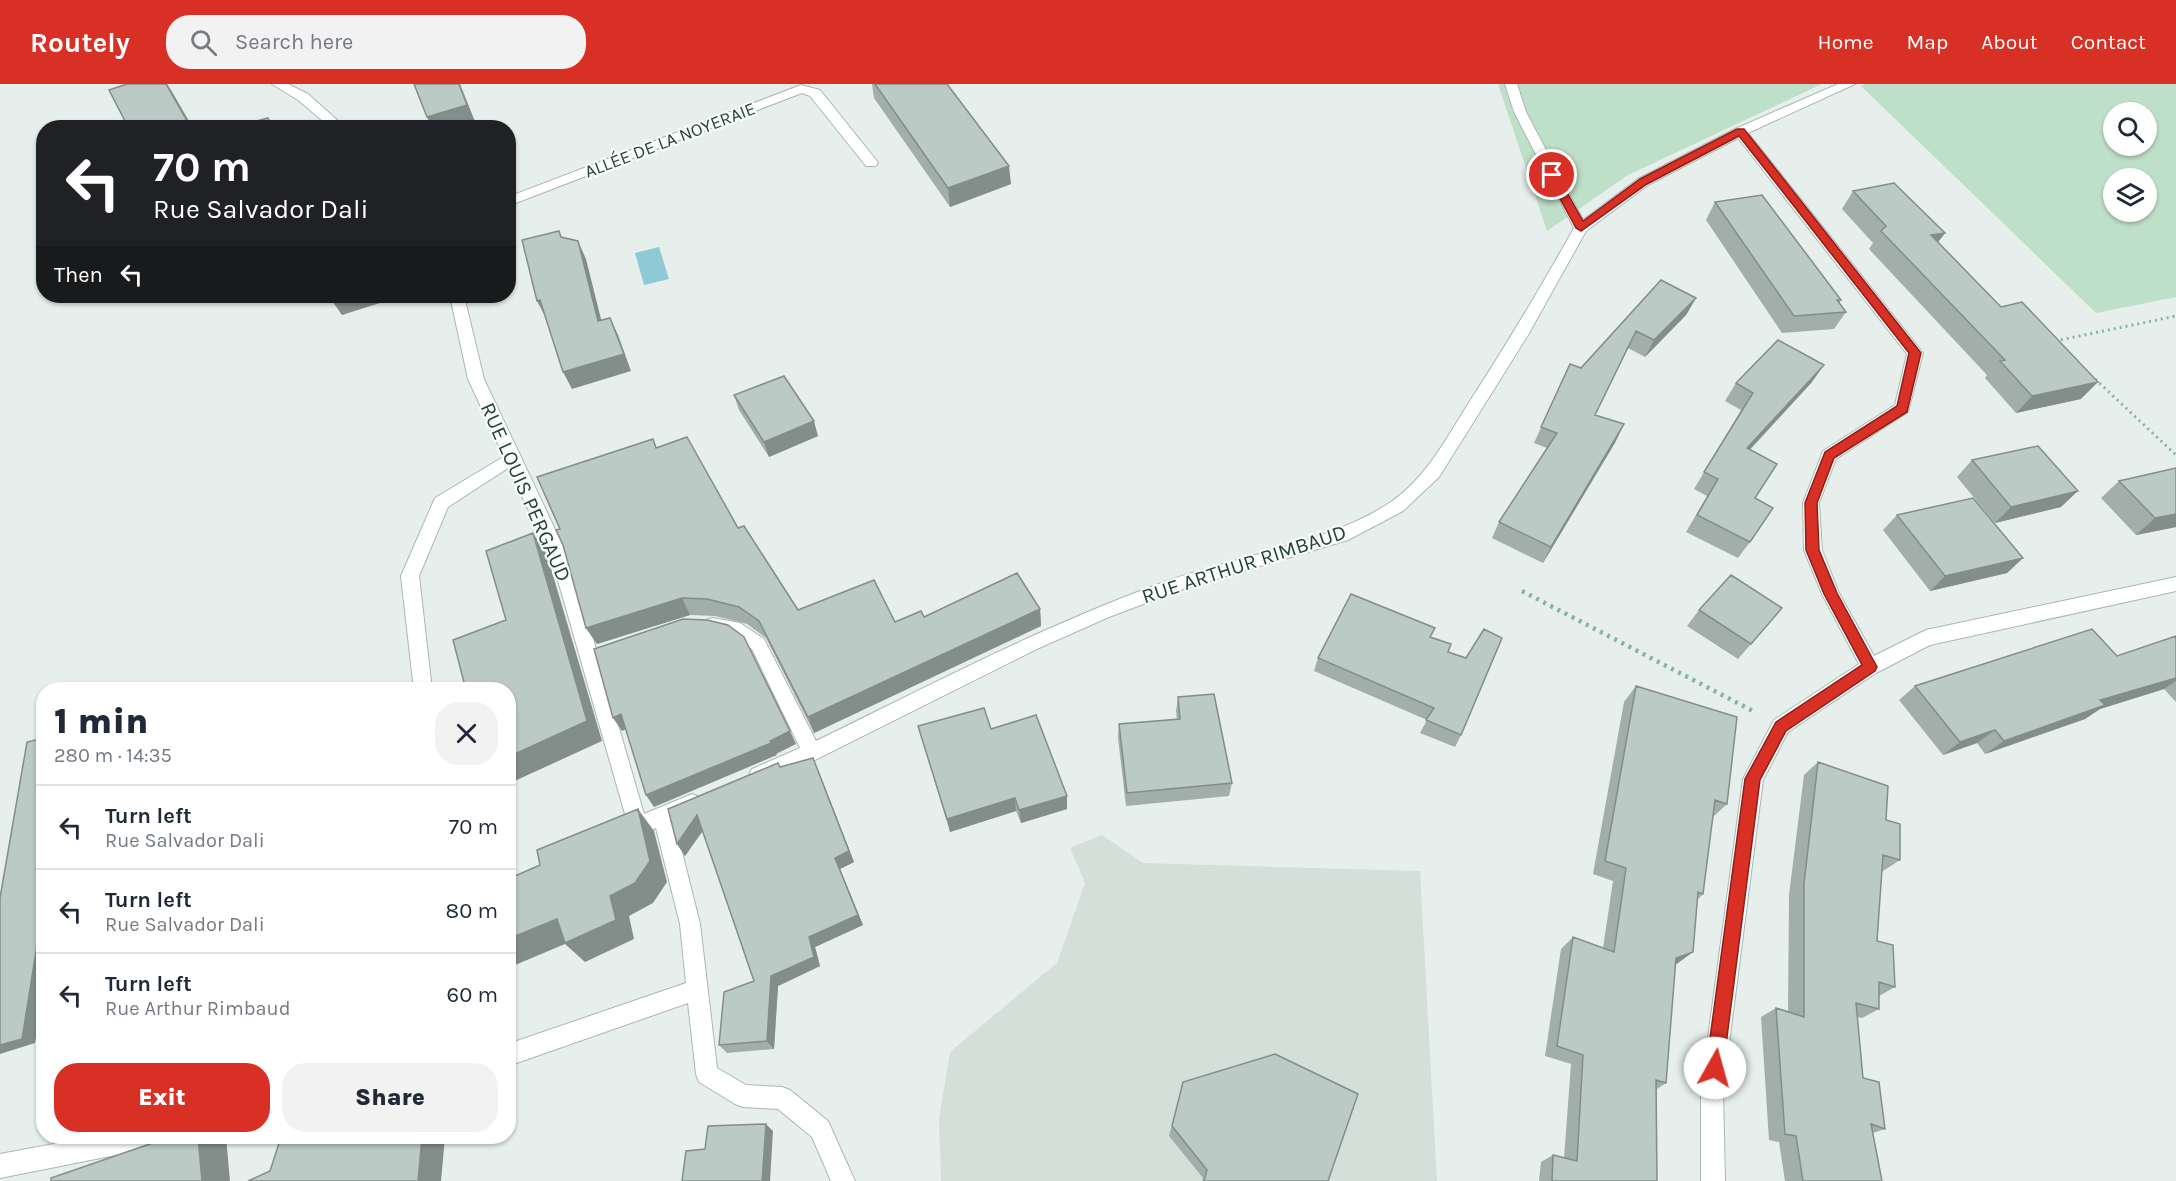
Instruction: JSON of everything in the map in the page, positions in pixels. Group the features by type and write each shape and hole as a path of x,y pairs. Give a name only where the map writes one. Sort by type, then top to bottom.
{"street":[{"path":"278,84 303,97 330,120"},
{"path":"1511,84 1520,112 1581,228"},
{"name":"RUE ARTHUR RIMBAUD","path":"737,784 812,752 1033,643 1103,612 1183,582 1342,535 1397,506 1433,473 1523,331 1581,228 1643,182 1740,132 1849,84"},
{"name":"ALLÉE DE LA NOYERAIE","path":"516,199 801,89 815,93 871,163"},
{"path":"1740,132 1915,353 1902,408 1829,456 1811,503 1813,550 1831,594 1870,667"},
{"name":"RUE LOUIS PERGAUD","path":"459,303 476,379 562,562 638,826"},
{"path":"422,682 410,576 441,502 513,457"},
{"path":"1713,1181 1712,1090 1753,779 1781,726 1870,667 1926,638 2176,584"},
{"path":"698,624 740,631 758,644 812,752"},
{"path":"589,657 611,650"},
{"path":"606,839 705,797"},
{"path":"663,815 690,924 707,1074 743,1096 782,1098 820,1130 843,1181"},
{"path":"516,1052 696,990"},
{"path":"0,1166 115,1144"}],"path":[{"path":"2063,348 2054,340 2176,316"},
{"path":"2089,373 2176,455"},
{"path":"1522,591 1781,726"}],"shaded area":[{"path":"1102,835 1143,863 1420,871 1437,1181 941,1181 939,1119 950,1052 1057,963 1085,883 1070,848"}],"green space":[{"path":"1498,84 1822,84 1628,175 1547,231"},
{"path":"1866,84 2176,84 2176,297 2096,313 1861,86"}],"water":[{"path":"659,247 669,279 644,285 635,253"}],"building":[{"path":"127,84 166,84 186,120 124,120 109,90"},
{"path":"414,84 459,84 467,105 427,117"},
{"path":"875,84 947,84 1009,166 948,188"},
{"path":"1894,183 1945,233 1931,235 2001,307 2022,302 2098,382 2032,396 2000,361 2005,360 1881,231 1886,226 1853,191"},
{"path":"1762,195 1841,300 1837,300 1846,312 1794,316 1715,202"},
{"path":"559,231 561,237 578,241 598,321 610,318 624,354 563,372 540,300 537,301 522,240"},
{"path":"1661,280 1696,298 1654,340 1636,331 1595,415 1624,424 1551,547 1499,522 1557,433 1541,427 1570,364 1581,368"},
{"path":"1778,340 1824,365 1747,448 1777,464 1755,498 1773,508 1750,542 1697,515 1718,479 1704,472 1753,393 1736,383"},
{"path":"784,376 814,421 764,442 734,395"},
{"path":"687,437 738,528 744,526 798,610 874,580 895,622 921,611 924,617 1017,573 1040,609 808,717 759,621 739,607 707,599 682,598 586,628 563,545 556,530 560,529 537,477 653,439 656,448"},
{"path":"2038,446 2078,491 2011,507 1972,460"},
{"path":"2176,468 2176,514 2155,518 2119,481"},
{"path":"1973,498 2023,558 1945,576 1897,515"},
{"path":"533,533 587,721 516,753 516,682 464,682 453,640 506,620 486,551"},
{"path":"1731,575 1782,608 1751,644 1699,610"},
{"path":"1351,594 1435,628 1430,637 1451,644 1448,652 1466,658 1484,629 1502,638 1461,735 1426,720 1434,708 1318,658"},
{"path":"683,619 707,620 728,625 744,637 790,731 770,741 771,743 646,795 621,714 613,718 594,649"},
{"path":"2092,629 2117,656 2176,636 2176,678 2100,700 2105,705 2004,741 1995,730 1960,742 1915,686"},
{"path":"1636,686 1737,717 1727,804 1715,800 1703,894 1698,892 1693,952 1676,958 1666,1083 1656,1080 1657,1181 1552,1181 1553,1155 1577,1161 1583,1055 1557,1046 1573,937 1614,952 1626,868 1605,861"},
{"path":"1214,694 1232,783 1127,793 1119,724 1180,719 1178,697"},
{"path":"984,708 991,729 1036,715 1067,796 1019,810 1015,798 947,819 918,726"},
{"path":"36,740 36,952 22,1039 0,1045 0,898 27,742"},
{"path":"813,758 849,851 835,858 858,915 809,937 814,957 771,976 767,1041 719,1045 724,992 754,981 697,815 677,844 668,809 778,763 780,767"},
{"path":"1818,762 1888,786 1886,820 1900,824 1900,860 1883,855 1877,941 1893,945 1895,987 1879,982 1879,1009 1856,1003 1863,1078 1879,1082 1885,1129 1871,1124 1882,1181 1803,1181 1796,1136 1785,1134 1776,1008 1804,1017 1804,884"},
{"path":"638,809 650,861 635,883 610,896 616,920 565,943 557,919 516,936 516,876 540,865 537,850"},
{"path":"1275,1054 1358,1094 1328,1181 1204,1181 1207,1170 1172,1126 1183,1082"},
{"path":"766,1124 762,1181 682,1181 686,1151 705,1149 708,1126"},
{"path":"150,1144 199,1144 202,1181 51,1181 51,1178"},
{"path":"279,1144 421,1144 418,1181 248,1181 270,1171"}],"route":[{"path":"1552,175 1581,228 1643,182 1740,132 1915,353 1902,408 1829,456 1811,503 1813,550 1831,594 1870,667 1781,726 1753,779 1715,1068"}]}
